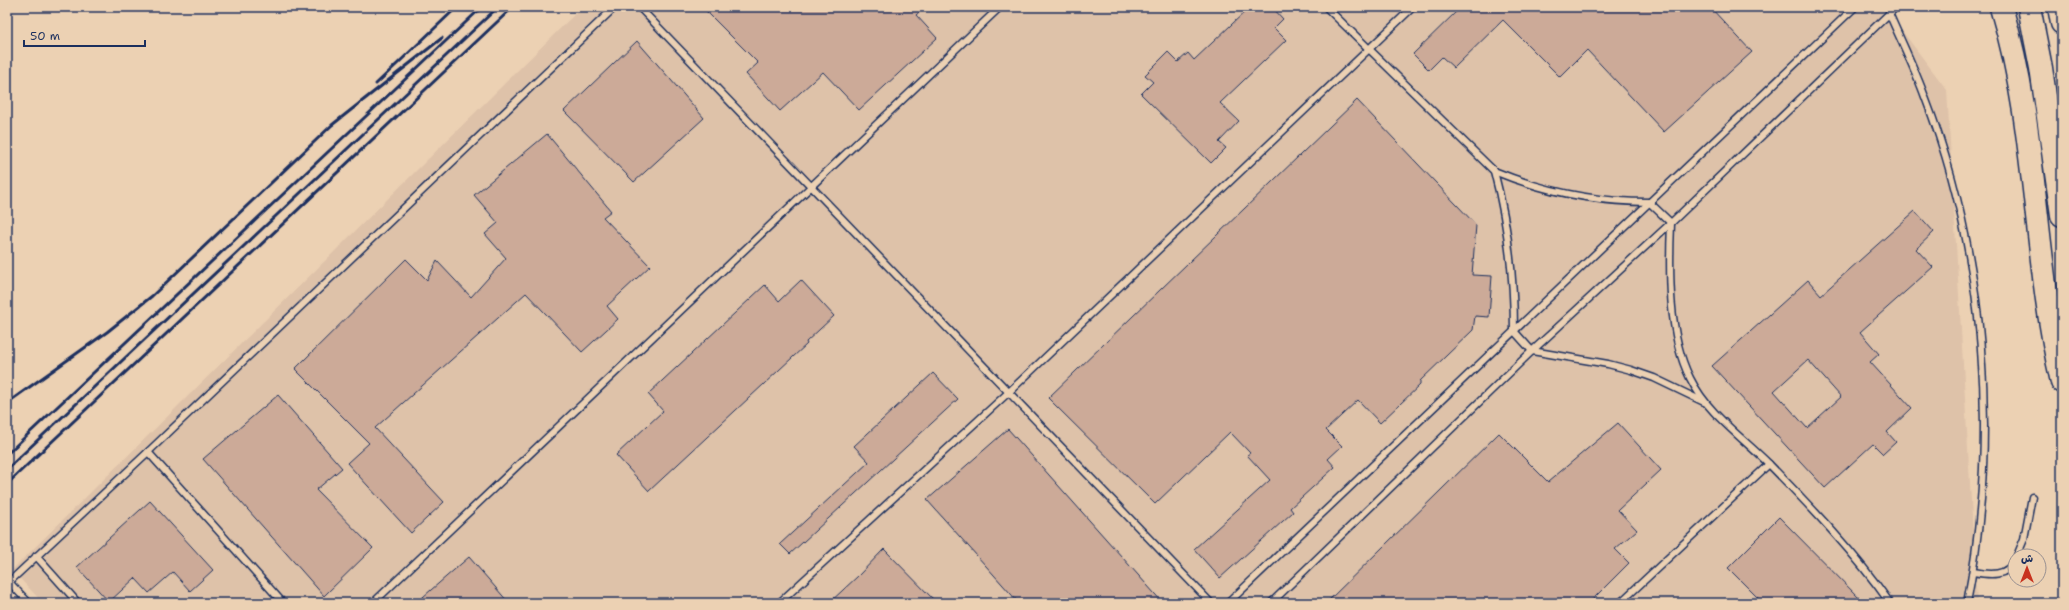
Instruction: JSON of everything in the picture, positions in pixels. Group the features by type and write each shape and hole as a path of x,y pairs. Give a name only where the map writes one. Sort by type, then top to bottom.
{"highway":[{"path":"2001,7 2011,40 2022,94 2050,320 2062,382"},
{"path":"2029,7 2041,68 2062,215"},
{"path":"2059,7 2062,23"}],"lane":[{"path":"28,603 8,583 148,452 614,7"},
{"path":"639,7 1211,603"},
{"path":"373,603 1000,7"},
{"path":"1326,7 1494,171 1517,181 1566,195 1593,200 1649,202 1671,223 1670,278 1676,328 1689,378 1705,402 1769,464 1868,571 1890,603"},
{"path":"779,603 1009,392 1414,7"},
{"path":"1228,603 1855,7"},
{"path":"1271,603 1532,351 1671,223 1888,13 1896,7"},
{"path":"1888,13 1925,96 1941,143 1957,203 1972,282 1981,371 1983,455 1980,519 1968,603"},
{"path":"1494,171 1502,202 1512,266 1514,331 1532,351 1608,364 1631,370 1654,378 1705,402"},
{"path":"148,452 283,603"},
{"path":"1620,603 1769,464"},
{"path":"2020,548 2024,539 2032,498"},
{"path":"36,556 78,603"},
{"path":"1973,572 1990,575 2004,573 2007,570"}],"shaded area":[{"path":"582,7 1884,7 1947,90 1977,603 43,603 12,570"}],"building":[{"path":"702,7 925,7 916,15 937,38 859,110 823,72 780,111 746,74 758,63"},
{"path":"1250,7 1272,7 1283,19 1274,28 1286,40 1220,103 1239,121 1219,142 1226,148 1211,163 1141,94 1153,82 1145,75 1168,52 1178,62 1188,53 1194,60"},
{"path":"1461,7 1710,7 1752,52 1664,132 1587,50 1560,77 1503,20 1454,68 1442,57 1429,70 1413,54"},
{"path":"637,41 704,118 634,182 564,111"},
{"path":"1357,100 1476,225 1472,275 1492,276 1489,317 1475,316 1473,330 1420,381 1420,385 1380,423 1358,400 1326,430 1342,446 1328,459 1335,467 1290,508 1293,512 1220,578 1194,549 1270,480 1247,455 1250,453 1230,432 1155,504 1048,398"},
{"path":"547,134 611,211 603,217 650,266 607,306 618,319 582,352 526,293 375,428 444,502 411,533 347,463 369,443 295,369 406,259 427,280 437,261 471,297 506,258 485,234 498,223 474,195"},
{"path":"1915,211 1934,232 1916,249 1933,267 1860,332 1879,354 1870,362 1912,408 1887,432 1896,442 1883,454 1873,444 1825,488 1712,366 1808,280 1821,295","holes":["1808,360 1841,397 1807,428 1774,391"]},
{"path":"801,280 834,316 806,342 807,344 649,491 616,455 663,411 648,394 765,285 779,301"},
{"path":"933,373 958,399 790,554 780,544 869,462 854,446"},
{"path":"278,395 342,468 316,490 373,548 324,596 203,459"},
{"path":"1618,423 1661,470 1618,510 1637,530 1615,549 1629,563 1589,603 1326,603 1499,433 1548,482"},
{"path":"1008,429 1163,603 1019,603 927,500"},
{"path":"150,501 213,570 190,591 173,572 149,593 135,578 109,602 77,567"},
{"path":"1779,517 1864,603 1763,603 1728,568"},
{"path":"884,549 937,603 829,603 858,576"},
{"path":"469,557 509,603 416,603"}],"railway":[{"path":"376,84 457,7"},
{"path":"7,454 482,7"},
{"path":"7,469 498,7"},
{"path":"7,484 513,7"},
{"path":"7,403 107,332 152,296 332,125 442,38"}]}
